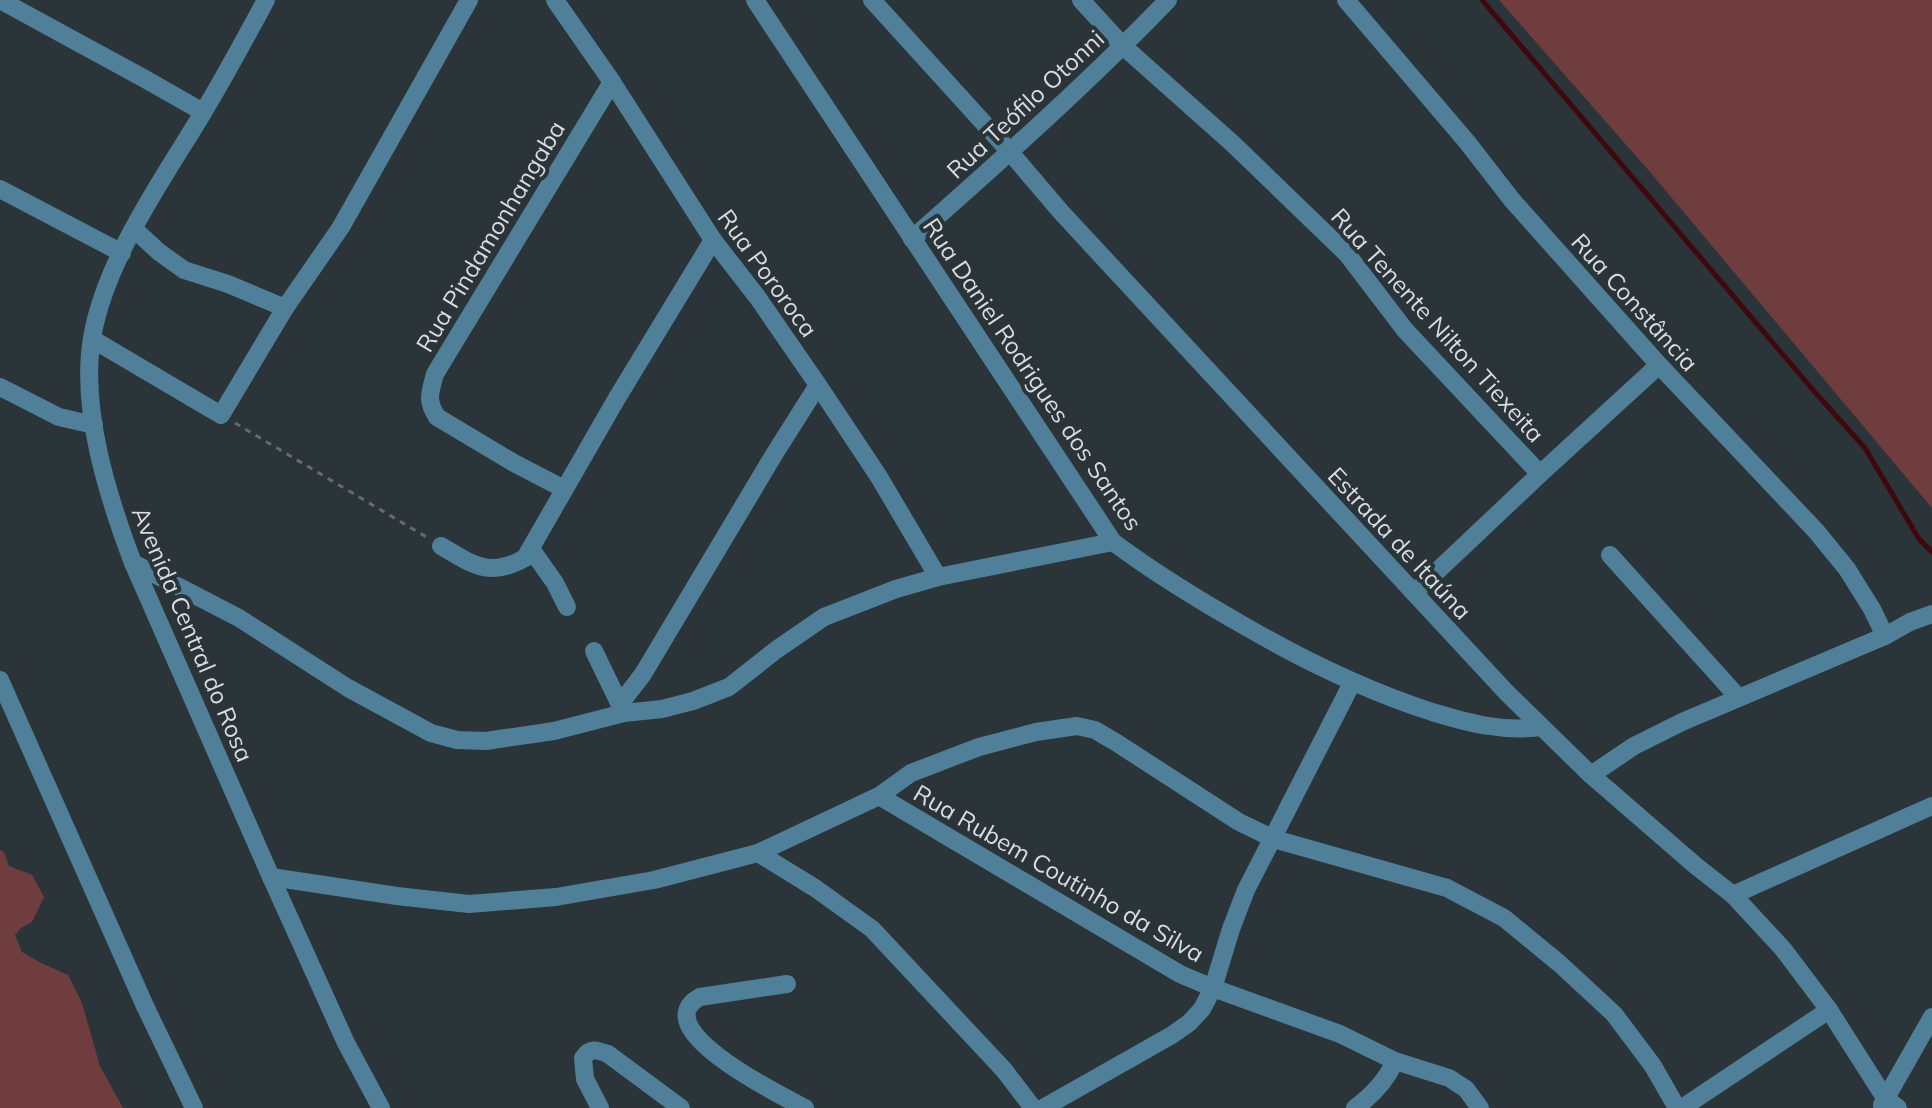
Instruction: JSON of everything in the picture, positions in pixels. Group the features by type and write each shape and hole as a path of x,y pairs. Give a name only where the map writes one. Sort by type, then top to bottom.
{"street":[{"path":"0,0 203,112"},
{"name":"Avenida Central do Rosa","path":"266,0 122,253 92,339 89,373 94,425 107,487 133,563 271,877 378,1107"},
{"path":"92,339 221,415 285,308 341,227 469,0"},
{"name":"Rua Pororoca","path":"555,0 612,82 713,240 758,298 818,385 879,477 938,577"},
{"name":"Rua Daniel Rodrigues dos Santos","path":"755,0 1113,542 1218,611 1302,659 1352,683 1475,725 1522,729 1540,727"},
{"name":"Estrada de Itaúna","path":"872,0 1061,212 1540,727 1591,775 1733,895 1783,949 1829,1010 1888,1105"},
{"name":"Rua Tenente Nilton Tiexeita","path":"1081,0 1123,46 1232,143 1347,254 1405,330 1540,474"},
{"name":"Rua Teófilo Otonni","path":"912,239 1010,152 1168,0"},
{"name":"Rua Constância","path":"1346,0 1467,142 1512,200 1659,365 1816,531 1847,569 1885,636"},
{"name":"Rua Pindamonhangaba","path":"564,489 437,417 430,406 430,390 435,374 612,82"},
{"path":"0,189 122,253"},
{"path":"134,229 184,270 285,308"},
{"path":"441,546 485,568 500,569 525,558 713,240"},
{"path":"1414,593 1659,365"},
{"path":"622,708 818,385"},
{"path":"0,387 59,417 94,425"},
{"path":"133,563 239,618 348,688 431,733 457,740 486,741 554,731 622,708 662,709 693,701 729,687 824,617 896,589 938,577 1113,542"},
{"path":"531,549 555,583 567,607"},
{"path":"1610,555 1738,697"},
{"path":"1591,775 1634,746 1738,697 1932,614"},
{"path":"594,651 622,708"},
{"path":"0,680 145,1006 194,1108"},
{"path":"1043,1108 1172,1035 1202,1009 1213,988 1246,890 1352,683"},
{"path":"271,877 469,904 556,897 654,880 758,853 879,796 911,773 979,747 1036,732 1077,726 1095,730 1239,822 1274,839 1447,888 1504,918 1614,1014 1680,1108 1829,1010"},
{"name":"Rua Rubem Coutinho da Silva","path":"879,796 1180,974 1340,1034 1395,1061 1449,1078 1466,1089 1480,1108"},
{"path":"1733,895 1932,806"},
{"path":"758,853 815,888 872,929 1004,1070 1033,1108"},
{"path":"787,984 700,997 687,1007 687,1014 691,1028 718,1056 757,1083 805,1108"},
{"path":"1888,1105 1932,1017"},
{"path":"600,1108 583,1069 586,1053 596,1049 608,1054 681,1108"},
{"path":"1355,1108 1379,1088 1395,1061"}],"path":[{"path":"221,415 441,546"}],"shaded area":[{"path":"1499,0 1932,0 1932,508 1650,172"},
{"path":"0,850 4,852 9,866 32,875 44,897 32,922 15,935 22,952 68,975 82,1003 100,1066 123,1108 0,1108"}],"waterway":[{"path":"1482,0 1865,448 1919,539 1932,552"}]}
